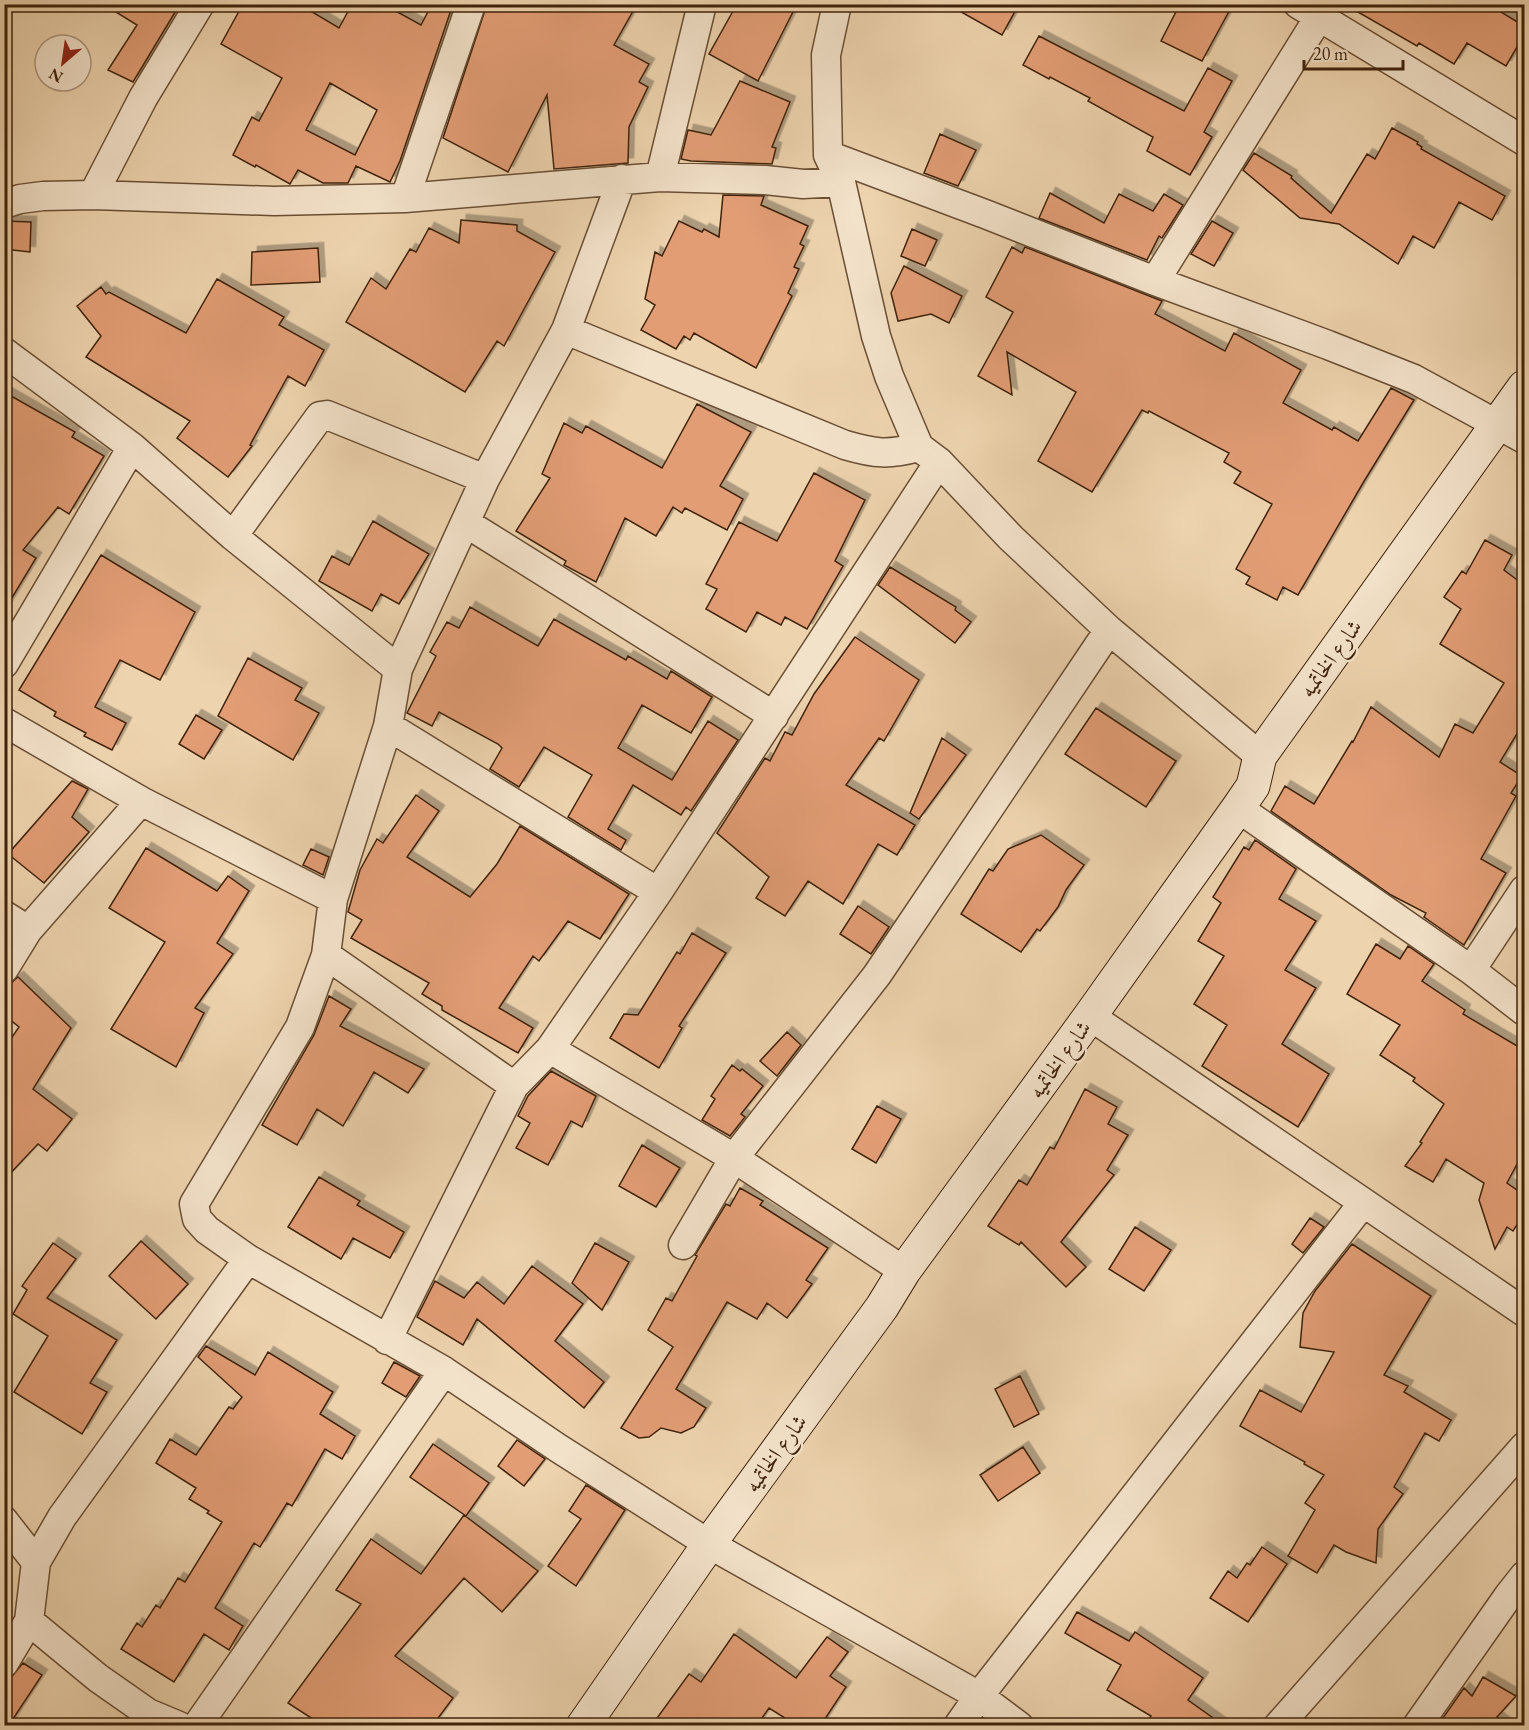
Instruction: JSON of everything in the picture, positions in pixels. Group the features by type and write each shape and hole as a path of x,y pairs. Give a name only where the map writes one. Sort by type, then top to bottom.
{"street":[{"path":"93,195 143,98 200,4"},
{"path":"405,198 471,4"},
{"path":"660,177 702,4"},
{"path":"837,4 826,55 828,155 841,182 876,336 889,376 929,455 1011,538 1109,630 1260,756"},
{"path":"1155,281 1314,8 1524,141"},
{"path":"828,155 1414,379 1511,432"},
{"path":"4,204 44,196 93,195 274,201 405,198 660,177 765,180 803,184 841,182"},
{"path":"622,179 566,330 485,479 398,669 388,726 333,899 326,955 300,1027 194,1204 197,1219 207,1230 248,1259 444,1371 558,1448 709,1544 979,1696 1019,1725"},
{"path":"566,330 845,445 870,452 929,455"},
{"path":"4,352 132,447 233,536 398,669"},
{"name":"شارع الخاتميه","path":"583,1725 709,1544 882,1307 904,1271 1090,1017 1238,808 1253,786 1260,756 1511,432 1524,387"},
{"path":"233,536 320,416 327,415 485,479"},
{"path":"4,664 132,447"},
{"path":"387,1340 514,1086 550,1049 658,892 774,716 929,455"},
{"path":"466,524 774,716"},
{"path":"683,1245 734,1158 877,975 1109,630"},
{"path":"4,722 141,801 333,899"},
{"path":"388,726 658,892"},
{"path":"4,969 16,923 141,801"},
{"path":"1238,808 1471,970 1524,1011"},
{"path":"1471,970 1524,890"},
{"path":"326,955 514,1086"},
{"path":"1090,1017 1524,1312"},
{"path":"550,1049 734,1158 904,1271"},
{"path":"958,1725 1363,1203"},
{"path":"4,1663 28,1621 36,1562 62,1517 248,1259"},
{"path":"197,1725 444,1371"},
{"path":"1278,1725 1524,1447"},
{"path":"4,1521 36,1562"},
{"path":"1417,1725 1519,1592"},
{"path":"28,1621 98,1678 147,1713 179,1725"}],"building":[{"path":"103,4 180,4 133,82 108,70 137,25"},
{"path":"243,4 299,4 339,28 352,4 383,4 421,25 432,4 453,4 400,161 390,182 356,166 348,183 323,183 298,170 290,184 233,155 252,117 259,121 282,78 221,44","holes":["330,83 377,110 355,155 306,130"]},
{"path":"487,4 637,4 614,45 649,64 639,82 648,87 629,127 628,163 554,169 547,95 508,172 443,138"},
{"path":"737,4 797,4 758,81 709,54"},
{"path":"947,4 1019,4 1002,35"},
{"path":"1180,4 1233,4 1202,61 1161,41"},
{"path":"1344,4 1488,4 1524,26 1524,35 1506,66 1467,43 1454,64 1419,43 1417,46"},
{"path":"1039,36 1184,111 1208,68 1232,81 1204,132 1212,137 1190,175 1147,151 1153,137 1088,101 1090,98 1023,65"},
{"path":"740,81 790,102 772,147 776,148 772,164 681,159 688,130 711,135"},
{"path":"1392,128 1418,142 1421,149 1505,196 1492,220 1459,202 1434,248 1413,236 1398,264 1339,224 1300,218 1243,170 1254,153 1292,176 1291,178 1331,213 1367,154 1375,159"},
{"path":"940,134 976,150 958,186 924,173"},
{"path":"1050,193 1104,223 1119,194 1153,211 1164,194 1183,205 1162,238 1159,236 1147,260 1039,218"},
{"path":"723,195 764,196 761,205 808,226 800,244 804,246 794,267 799,269 788,293 792,296 756,368 694,333 690,340 684,336 676,349 641,330 655,305 645,299 655,252 662,256 679,221 702,232 704,229 719,237"},
{"path":"461,220 517,225 517,231 555,252 504,346 497,341 465,392 346,322 371,278 386,289 410,249 416,252 429,228 459,243"},
{"path":"4,221 31,222 30,252 4,249"},
{"path":"1212,221 1233,233 1214,266 1191,254"},
{"path":"912,229 937,240 925,266 901,256"},
{"path":"1012,247 1022,253 1025,247 1162,301 1155,314 1225,351 1234,333 1301,370 1283,403 1332,430 1334,427 1358,441 1391,388 1414,400 1298,595 1283,587 1277,600 1246,584 1250,577 1236,569 1272,504 1234,483 1241,472 1224,462 1229,453 1149,411 1148,413 1142,410 1092,492 1038,461 1076,392 1007,352 1012,395 978,376 1013,312 986,297"},
{"path":"318,248 320,282 251,285 252,252"},
{"path":"904,266 962,296 949,323 931,314 898,321 891,293"},
{"path":"217,279 284,317 279,325 324,350 305,386 288,376 250,445 252,446 228,477 177,438 190,421 86,357 101,336 77,306 101,287 106,294 109,292 186,333"},
{"path":"4,392 75,432 72,437 104,456 69,514 58,507 23,550 36,558 4,611"},
{"path":"697,404 751,432 720,486 743,499 727,530 685,508 682,513 673,507 656,536 625,518 596,582 564,565 566,561 516,531 550,478 542,474 564,423 582,433 586,426 662,468"},
{"path":"814,473 865,500 835,561 843,566 807,629 785,617 781,625 757,612 746,632 706,609 717,589 706,584 739,522 777,541"},
{"path":"373,521 429,554 399,604 381,594 372,611 319,581 332,556 349,565"},
{"path":"1485,540 1512,555 1504,570 1524,585 1524,722 1500,762 1522,776 1511,793 1516,796 1481,859 1506,873 1464,945 1424,917 1426,913 1391,895 1271,811 1285,786 1314,804 1353,742 1371,707 1439,757 1455,724 1473,733 1504,683 1440,644 1461,609 1444,597 1462,571 1466,574"},
{"path":"101,555 195,612 160,680 120,660 95,707 126,723 112,750 84,736 86,733 54,716 56,712 19,690"},
{"path":"890,567 956,607 955,610 971,622 955,643 878,585"},
{"path":"470,607 538,646 554,619 626,660 628,656 667,679 671,671 712,697 691,733 642,705 618,748 672,780 708,721 738,740 691,811 686,807 681,815 633,785 608,829 626,840 621,850 568,817 592,775 544,747 519,787 490,769 502,748 498,744 439,712 432,726 407,713 436,656 430,652 447,622 459,628"},
{"path":"855,637 919,680 884,741 879,738 846,785 915,825 897,855 878,844 843,904 808,881 785,916 756,898 769,877 717,833 765,758 770,761 785,732 792,735 814,694"},
{"path":"248,658 302,688 295,700 319,713 293,760 218,716"},
{"path":"1096,708 1176,761 1146,807 1065,754"},
{"path":"196,715 222,730 204,759 179,744"},
{"path":"942,738 966,755 919,819 910,813"},
{"path":"72,781 88,789 72,817 89,832 44,883 8,854"},
{"path":"416,795 439,811 407,857 470,897 497,864 520,826 629,894 600,939 568,921 539,961 533,956 499,1008 533,1028 518,1053 442,1010 442,1006 422,994 429,983 351,938 362,920 348,912 360,870 377,839 383,843"},
{"path":"1041,835 1084,865 1066,890 1058,907 1040,931 1037,929 1021,952 961,914 989,869 993,871 1008,849"},
{"path":"1255,840 1296,869 1279,899 1316,921 1285,970 1316,988 1282,1044 1329,1074 1298,1127 1202,1066 1227,1025 1194,1004 1224,956 1198,941 1221,903 1213,897 1244,847 1249,850"},
{"path":"146,848 217,891 228,876 249,891 217,943 233,954 195,1008 204,1013 176,1067 111,1029 165,942 109,908"},
{"path":"311,849 329,857 323,875 303,865"},
{"path":"858,906 889,927 871,954 840,934"},
{"path":"692,933 726,953 679,1026 682,1028 659,1068 610,1038 624,1014 638,1015 677,952 680,954"},
{"path":"1376,944 1400,959 1408,946 1434,964 1422,981 1465,1010 1463,1014 1524,1050 1524,1151 1507,1183 1524,1195 1524,1214 1513,1231 1507,1227 1495,1249 1479,1200 1484,1183 1446,1159 1433,1182 1405,1166 1422,1143 1420,1142 1444,1104 1413,1081 1415,1078 1380,1055 1400,1025 1347,994"},
{"path":"18,977 71,1028 33,1089 72,1119 47,1151 38,1144 4,1180 4,1049 19,1027 4,1015 4,989"},
{"path":"329,996 351,1009 340,1026 424,1069 408,1093 374,1072 343,1126 317,1109 297,1145 262,1125 314,1035"},
{"path":"787,1032 801,1045 777,1076 760,1061"},
{"path":"732,1065 740,1071 742,1069 763,1086 741,1114 745,1117 730,1136 702,1120 715,1099 711,1096"},
{"path":"551,1071 596,1096 582,1127 571,1121 548,1165 516,1148 530,1123 518,1116 528,1096"},
{"path":"1085,1089 1117,1107 1108,1124 1128,1135 1107,1170 1114,1175 1061,1242 1086,1267 1066,1287 1021,1242 1019,1245 988,1226 1019,1180 1027,1185 1050,1147 1054,1149"},
{"path":"877,1106 901,1119 876,1163 852,1149"},
{"path":"642,1145 680,1168 656,1207 619,1186"},
{"path":"319,1177 360,1201 357,1205 404,1232 390,1258 353,1238 341,1259 288,1227"},
{"path":"740,1188 763,1201 760,1205 828,1248 806,1280 812,1284 787,1318 767,1303 757,1319 727,1302 676,1389 706,1408 694,1427 681,1433 661,1428 649,1437 639,1438 621,1428 673,1347 648,1330 666,1298 672,1301 697,1256 695,1255 726,1204 730,1206"},
{"path":"1310,1218 1324,1227 1303,1253 1292,1244"},
{"path":"1135,1227 1171,1250 1144,1291 1109,1269"},
{"path":"141,1241 188,1284 156,1319 109,1276"},
{"path":"53,1243 76,1259 47,1298 117,1340 90,1383 107,1392 82,1434 14,1392 48,1336 13,1314 27,1290 22,1286"},
{"path":"595,1243 629,1262 602,1310 572,1283"},
{"path":"1352,1244 1431,1296 1384,1375 1408,1386 1404,1392 1451,1420 1439,1441 1425,1433 1394,1487 1403,1494 1378,1529 1376,1563 1334,1545 1317,1573 1288,1556 1315,1510 1305,1503 1324,1475 1240,1426 1260,1390 1301,1412 1334,1352 1300,1347 1303,1313 1315,1291"},
{"path":"532,1266 583,1304 555,1341 604,1382 584,1408 477,1319 463,1345 417,1317 435,1281 464,1298 477,1282 504,1304"},
{"path":"206,1346 255,1375 268,1352 333,1392 320,1414 355,1436 342,1459 325,1449 292,1506 287,1503 260,1547 254,1543 215,1608 243,1626 229,1650 204,1634 174,1682 121,1649 137,1623 142,1627 156,1605 160,1608 178,1578 185,1582 222,1522 189,1499 196,1488 156,1463 170,1439 196,1455 229,1407 233,1409 242,1397 198,1357"},
{"path":"394,1362 420,1376 406,1397 382,1383"},
{"path":"1020,1376 1039,1414 1014,1427 995,1389"},
{"path":"517,1440 545,1459 524,1486 498,1466"},
{"path":"433,1444 489,1483 466,1516 410,1477"},
{"path":"1023,1447 1040,1473 998,1501 980,1475"},
{"path":"586,1485 625,1510 576,1586 548,1566 581,1519 569,1511"},
{"path":"464,1515 538,1571 502,1612 464,1578 395,1656 453,1698 433,1725 322,1725 288,1703 361,1604 336,1590 371,1539 421,1574"},
{"path":"1262,1547 1287,1564 1248,1622 1210,1598 1228,1571 1237,1578 1247,1563 1250,1565"},
{"path":"1077,1612 1129,1641 1135,1632 1203,1678 1188,1700 1223,1725 1144,1725 1151,1716 1107,1690 1121,1665 1065,1633"},
{"path":"734,1634 796,1678 827,1637 848,1652 830,1676 846,1687 821,1725 796,1725 769,1708 757,1725 652,1725 689,1674 701,1682"},
{"path":"23,1663 42,1675 9,1725 4,1725 4,1686"},
{"path":"1483,1677 1516,1696 1497,1717 1507,1725 1438,1725 1464,1688 1472,1696"}]}
